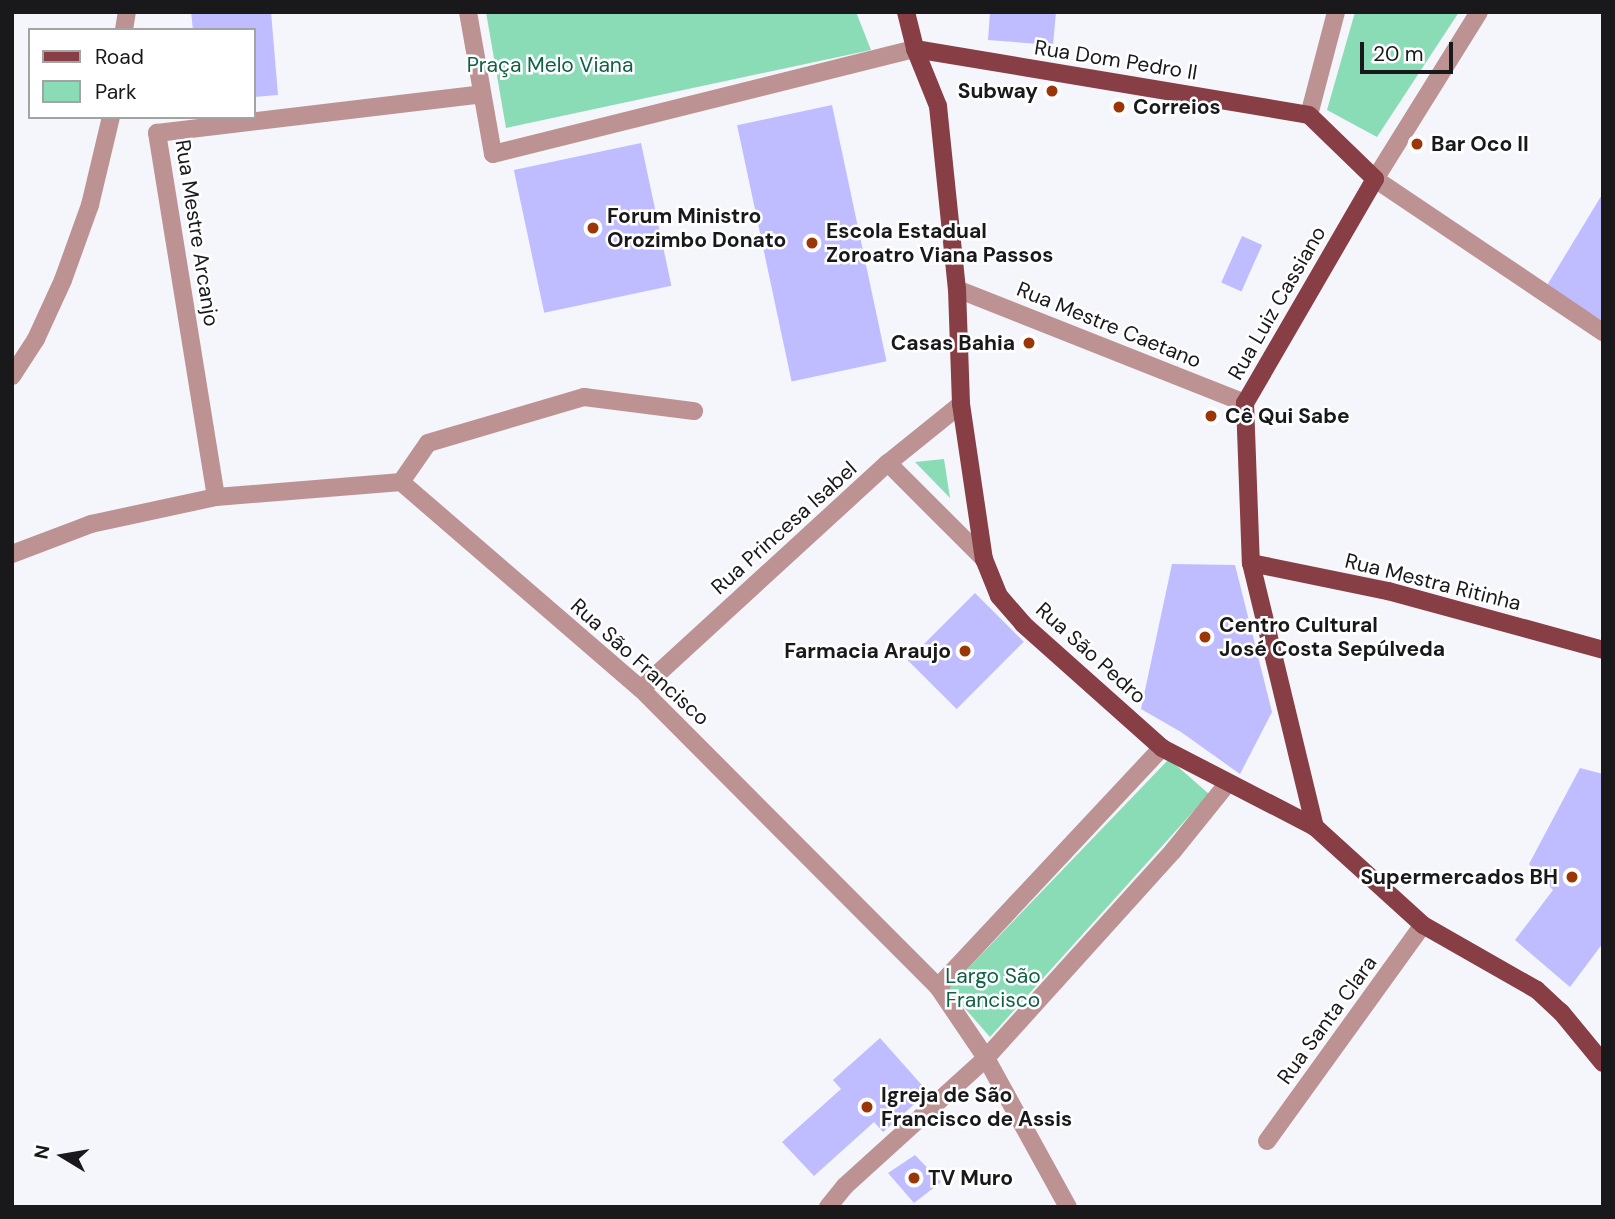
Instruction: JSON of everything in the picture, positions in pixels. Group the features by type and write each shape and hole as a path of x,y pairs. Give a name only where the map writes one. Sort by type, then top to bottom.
{"main road":[{"path":"906,12 915,49"},
{"name":"Rua Dom Pedro II","path":"915,49 1309,115"},
{"name":"Rua São Pedro","path":"915,49 938,106 957,289 961,404 984,559 999,596 1023,624 1162,748 1227,784 1315,827 1423,925 1537,989 1561,1012 1603,1063"},
{"path":"1309,115 1375,179"},
{"name":"Rua Luiz Cassiano","path":"1315,827 1251,563 1245,403 1375,179"},
{"name":"Rua Mestra Ritinha","path":"1251,563 1388,591 1603,650"}],"street":[{"path":"468,12 493,154 915,49"},
{"path":"1309,115 1336,12"},
{"path":"1479,12 1375,179 1603,332"},
{"name":"Rua Mestre Arcanjo","path":"216,497 157,133 482,94"},
{"path":"12,376 36,339 63,280 90,205 111,119"},
{"name":"Rua Mestre Caetano","path":"957,289 1245,403"},
{"path":"12,554 91,524 216,497 401,482 428,443 584,397 694,411"},
{"name":"Rua Princesa Isabel","path":"641,689 888,464 961,404"},
{"path":"888,464 984,559"},
{"name":"Rua São Francisco","path":"401,482 641,689 938,987 986,1058 1068,1207"},
{"path":"938,987 1162,748"},
{"path":"828,1207 845,1186 986,1058 1173,851 1227,784"},
{"name":"Rua Santa Clara","path":"1267,1141 1423,925"}],"green space":[{"name":"Praça Melo Viana","path":"486,12 856,12 871,50 506,128"},
{"path":"1355,12 1459,12 1377,137 1327,110"},
{"path":"944,459 950,498 915,462"},
{"name":"Largo São Francisco","path":"1169,759 1209,794 990,1037 948,989"}],"building":[{"path":"191,12 271,12 278,95 256,97 256,28 193,28"},
{"path":"990,12 1056,12 1053,45 988,40"},
{"name":"Escola Estadual Zoroatro Viana Passos","path":"832,105 886,361 792,381 737,125"},
{"name":"Forum Ministro Orozimbo Donato","path":"641,143 671,286 544,313 514,170"},
{"path":"1603,193 1603,321 1546,287"},
{"path":"1242,236 1262,245 1241,292 1221,283"},
{"name":"Centro Cultural José Costa Sepúlveda","path":"1172,564 1235,565 1272,712 1240,774 1181,732 1141,709"},
{"name":"Farmacia Araujo","path":"975,593 1024,642 957,709 908,660"},
{"name":"Supermercados BH","path":"1580,768 1603,774 1603,943 1570,987 1515,940 1553,890 1529,864"},
{"name":"Igreja de São Francisco de Assis","path":"880,1038 928,1092 883,1132 874,1122 814,1176 782,1142 841,1089 833,1080"},
{"name":"TV Muro","path":"915,1155 941,1182 914,1203 888,1173"}],"place":[{"name":"Subway","path":"1052,91"},
{"name":"Correios","path":"1119,107"},
{"name":"Bar Oco II","path":"1417,144"},
{"name":"Forum Ministro Orozimbo Donato","path":"593,228"},
{"name":"Escola Estadual Zoroatro Viana Passos","path":"812,243"},
{"name":"Casas Bahia","path":"1029,343"},
{"name":"Cê Qui Sabe","path":"1211,416"},
{"name":"Centro Cultural José Costa Sepúlveda","path":"1205,637"},
{"name":"Farmacia Araujo","path":"965,651"},
{"name":"Supermercados BH","path":"1572,877"},
{"name":"Igreja de São Francisco de Assis","path":"867,1107"},
{"name":"TV Muro","path":"914,1178"}]}
